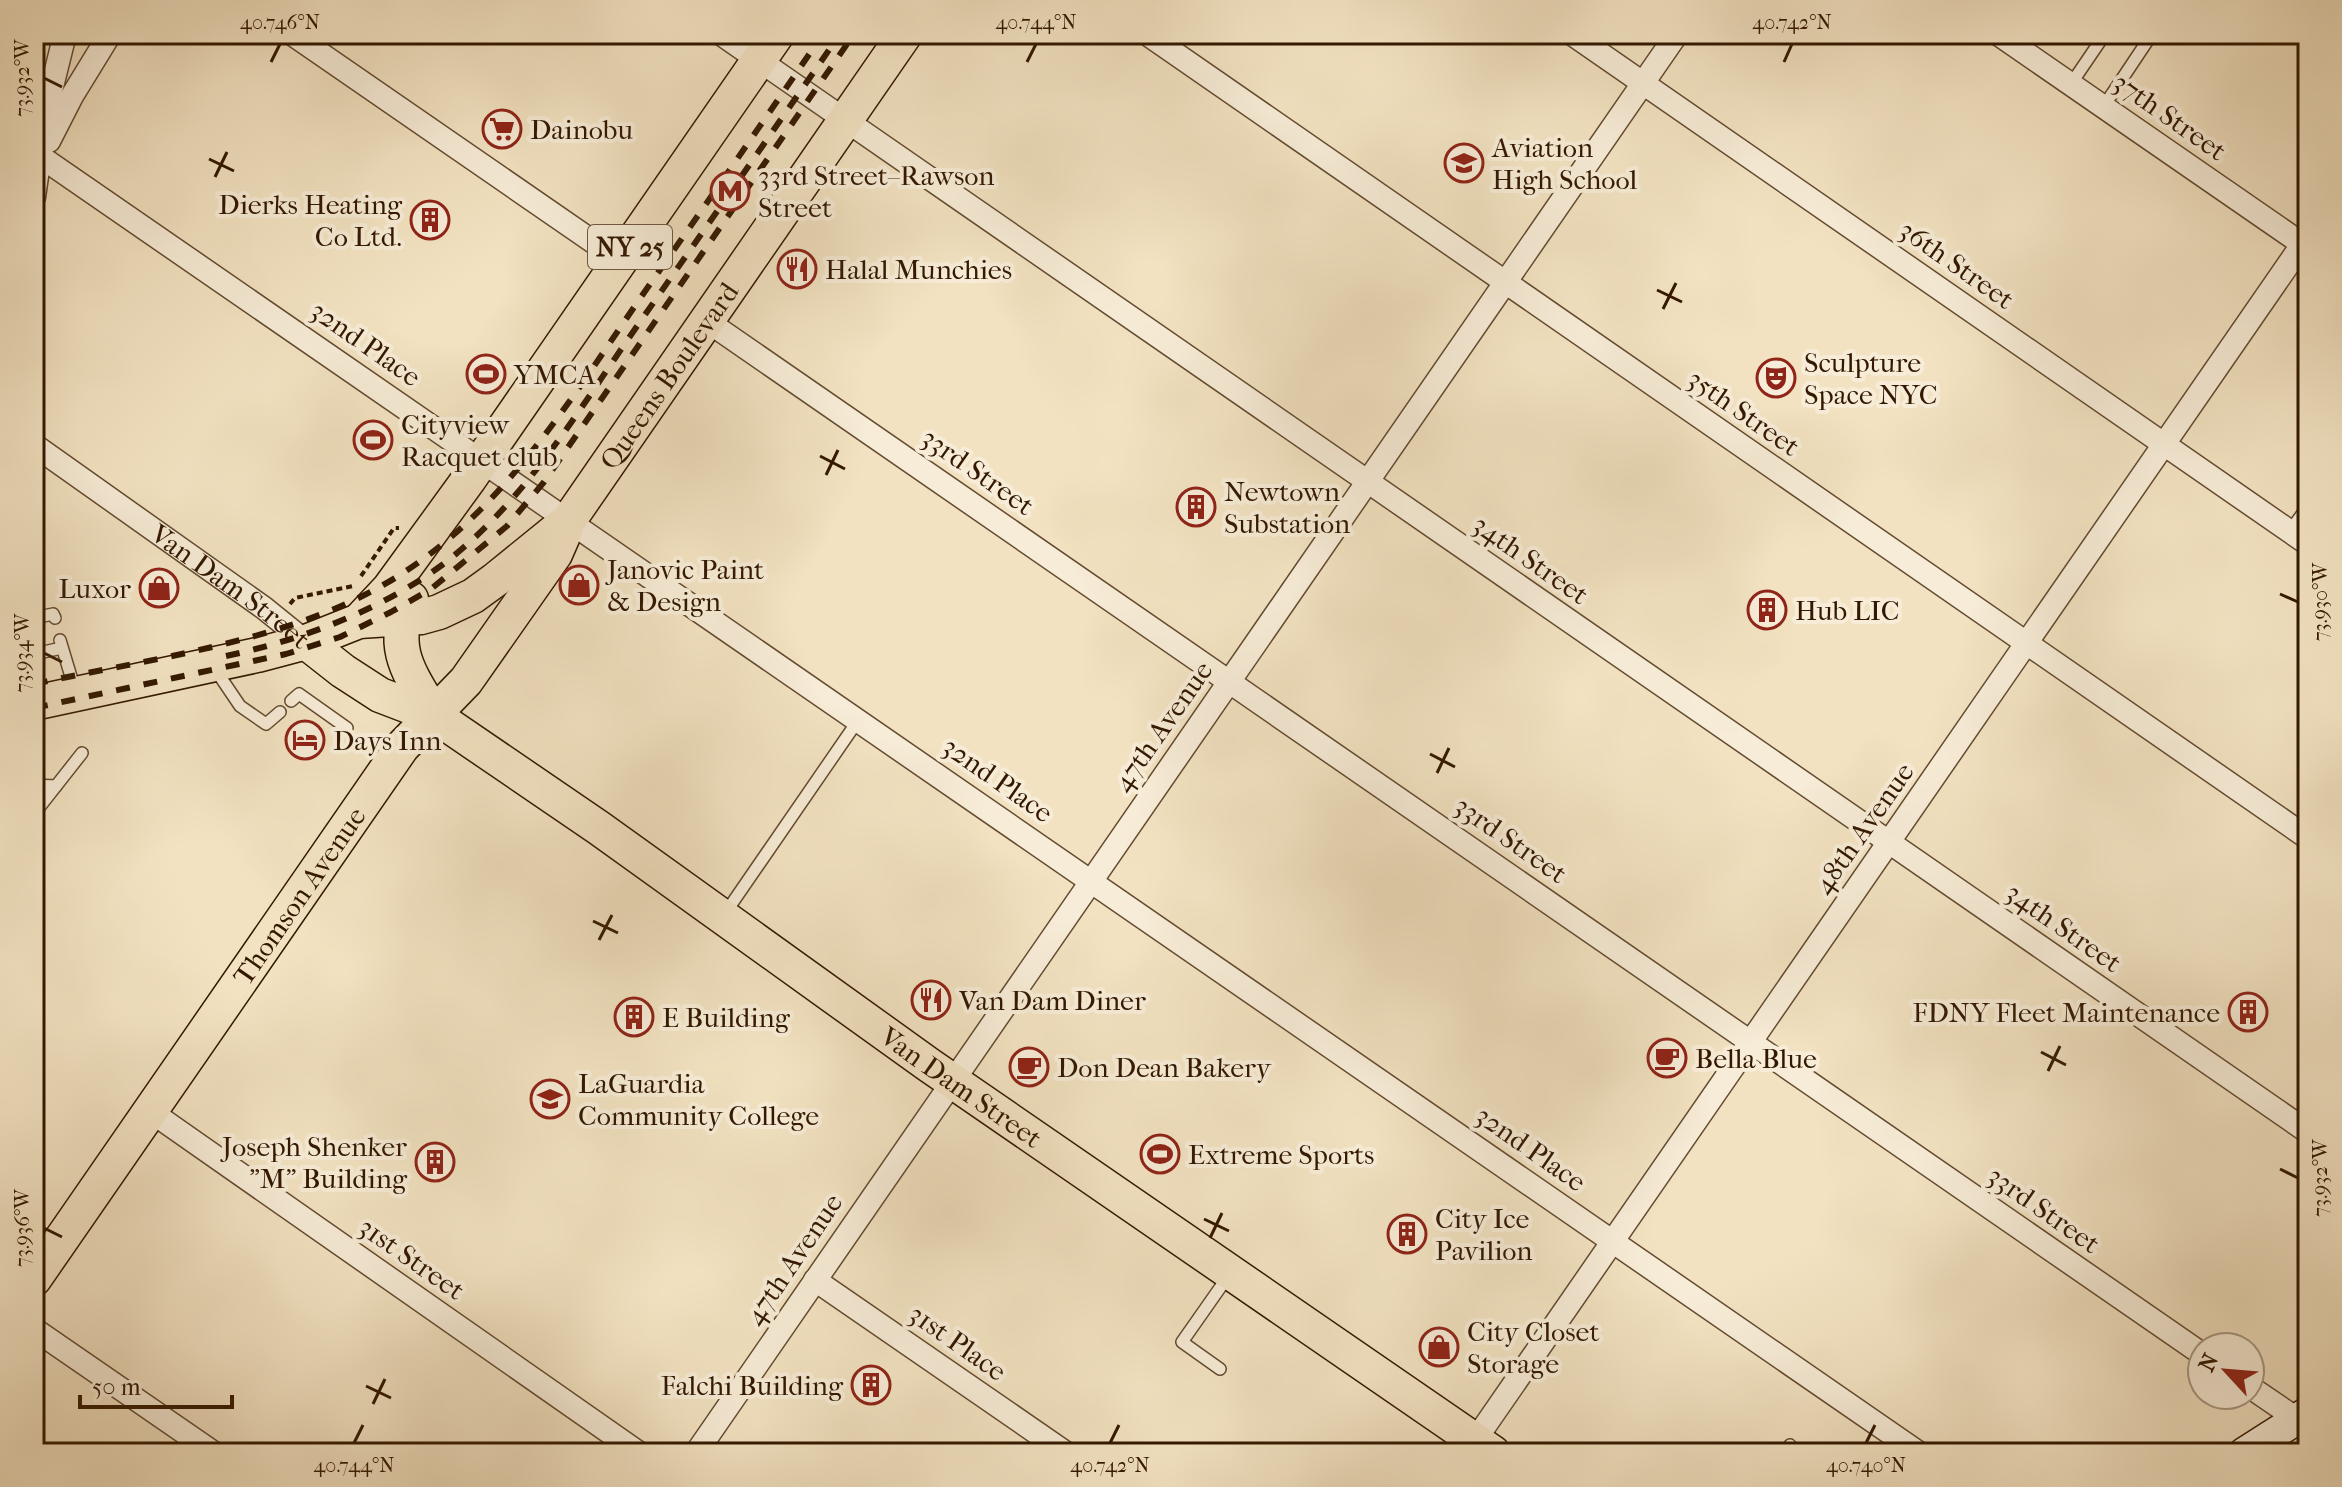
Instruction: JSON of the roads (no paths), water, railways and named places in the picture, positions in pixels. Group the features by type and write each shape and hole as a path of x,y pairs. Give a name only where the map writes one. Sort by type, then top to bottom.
{"main road":[{"name":"Queens Boulevard","path":"34,703 306,642 359,621 401,619 439,612 473,596 569,520 905,34"},
{"name":"Queens Boulevard","path":"359,621 389,589 482,460 768,47"},
{"name":"Thomson Avenue","path":"34,1279 402,747 466,681 555,554 569,520"},
{"path":"401,619 437,522"},
{"name":"Van Dam Street","path":"401,619 404,665 435,716"},
{"name":"Van Dam Street","path":"306,642 380,695 435,716 724,915 1478,1449"}],"street":[{"path":"34,197 47,107 65,34"},
{"path":"41,157 110,34"},
{"path":"292,34 621,261"},
{"name":"34th Street","path":"721,34 768,47 846,120 2308,1132"},
{"name":"35th Street","path":"1147,34 2308,838"},
{"name":"36th Street","path":"1572,34 2299,538"},
{"name":"47th Avenue","path":"696,1453 1677,34"},
{"name":"37th Street","path":"1998,34 2306,243"},
{"name":"32nd Place","path":"41,157 1919,1453"},
{"name":"48th Avenue","path":"1478,1449 1613,1242 2306,243"},
{"name":"33rd Street","path":"707,321 2186,1343"},
{"name":"Van Dam Street","path":"34,445 264,608 306,642"},
{"name":"31st Street","path":"150,1111 639,1453"},
{"name":"31st Place","path":"815,1280 1066,1453"},
{"path":"34,1329 214,1453"},
{"path":"2244,1453 2303,1416 2266,1396"}],"lane":[{"path":"2071,84 2105,34"},
{"path":"2104,106 2152,34"},
{"path":"2299,538 2308,506"},
{"path":"35,619 53,614 55,618"},
{"path":"39,650 61,644 76,694"},
{"path":"212,665 240,706 266,724 280,712"},
{"path":"291,701 299,694 347,728"},
{"path":"724,915 859,719"},
{"path":"34,814 82,753"},
{"path":"34,785 56,786"},
{"path":"1220,1369 1182,1342 1231,1272"}],"railway":[{"path":"34,684 209,648 296,623 376,589 419,562 457,531 493,497 556,420 823,34"},
{"path":"226,656 283,642 366,610 442,565 498,514 569,426 840,34"},
{"path":"34,708 286,654 340,637 431,589 507,526 544,482 854,34"}],"place":[{"name":"Dainobu","path":"502,129"},
{"name":"Aviation High School","path":"1464,163"},
{"name":"33rd Street–Rawson Street","path":"730,191"},
{"name":"Dierks Heating Co Ltd.","path":"430,220"},
{"name":"Halal Munchies","path":"797,269"},
{"name":"YMCA","path":"486,374"},
{"name":"Sculpture Space NYC","path":"1776,378"},
{"name":"Cityview Racquet club","path":"373,440"},
{"name":"Newtown Substation","path":"1196,507"},
{"name":"Janovic Paint & Design","path":"579,585"},
{"name":"Luxor","path":"159,588"},
{"name":"Hub LIC","path":"1767,610"},
{"name":"Days Inn","path":"305,740"},
{"name":"Van Dam Diner","path":"931,1000"},
{"name":"FDNY Fleet Maintenance","path":"2248,1012"},
{"name":"E Building","path":"634,1017"},
{"name":"Bella Blue","path":"1667,1058"},
{"name":"Don Dean Bakery","path":"1029,1067"},
{"name":"LaGuardia Community College","path":"550,1099"},
{"name":"Extreme Sports","path":"1160,1154"},
{"name":"Joseph Shenker \"M\" Building","path":"435,1162"},
{"name":"City Ice Pavilion","path":"1407,1234"},
{"name":"City Closet Storage","path":"1439,1347"},
{"name":"Falchi Building","path":"871,1385"}]}
